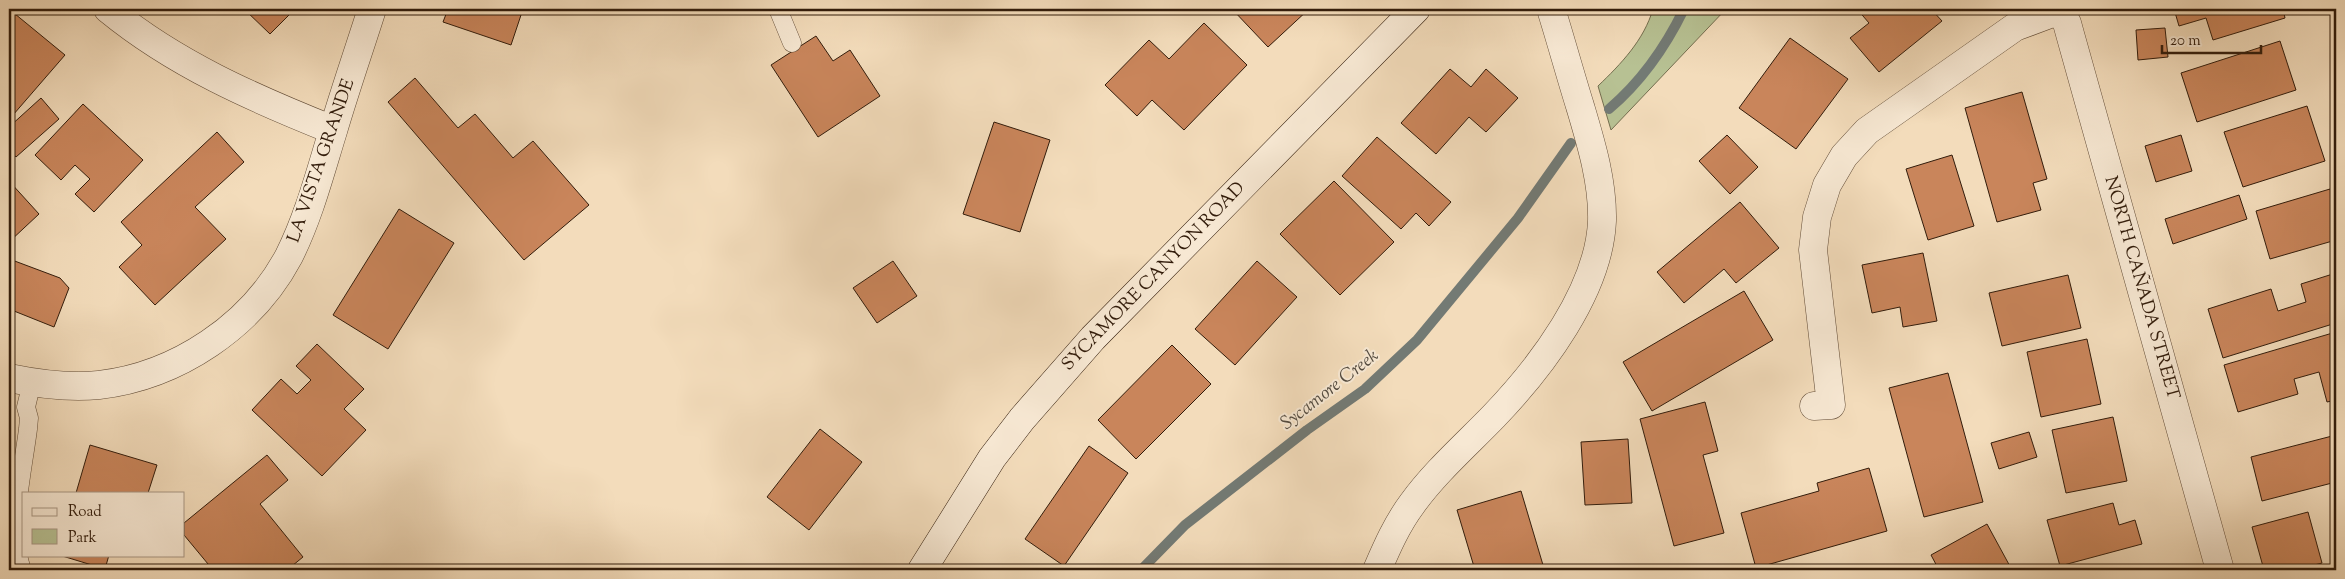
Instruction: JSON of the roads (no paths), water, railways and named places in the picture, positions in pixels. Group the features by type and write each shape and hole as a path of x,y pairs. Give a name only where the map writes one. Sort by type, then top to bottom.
{"street":[{"path":"108,9 158,46 208,75 256,98 333,130"},
{"name":"LA VISTA GRANDE","path":"20,380 71,386 98,385 143,375 176,363 207,345 235,324 270,286 288,257 312,200 372,9"},
{"name":"SYCAMORE CANYON ROAD","path":"922,570 992,458 1022,419 1093,338 1416,9"},
{"path":"1814,406 1831,405 1813,250 1817,217 1827,185 1844,156 1867,131 2015,27 2058,10"},
{"name":"NORTH CAÑADA STREET","path":"2058,10 2069,29 2220,570"},
{"path":"1377,570 1392,537 1412,503 1504,406 1540,362 1572,311 1596,258 1602,221 1599,181 1590,143 1549,14"}],"lane":[{"path":"778,9 792,43"},
{"path":"20,380 29,418 18,513 17,540 22,570"}],"waterway":[{"name":"Sycamore Creek","path":"1609,109 1632,87 1652,63 1684,9"},
{"name":"Sycamore Creek","path":"1141,570 1185,525 1307,430 1365,389 1417,340 1518,218 1571,143"}]}
